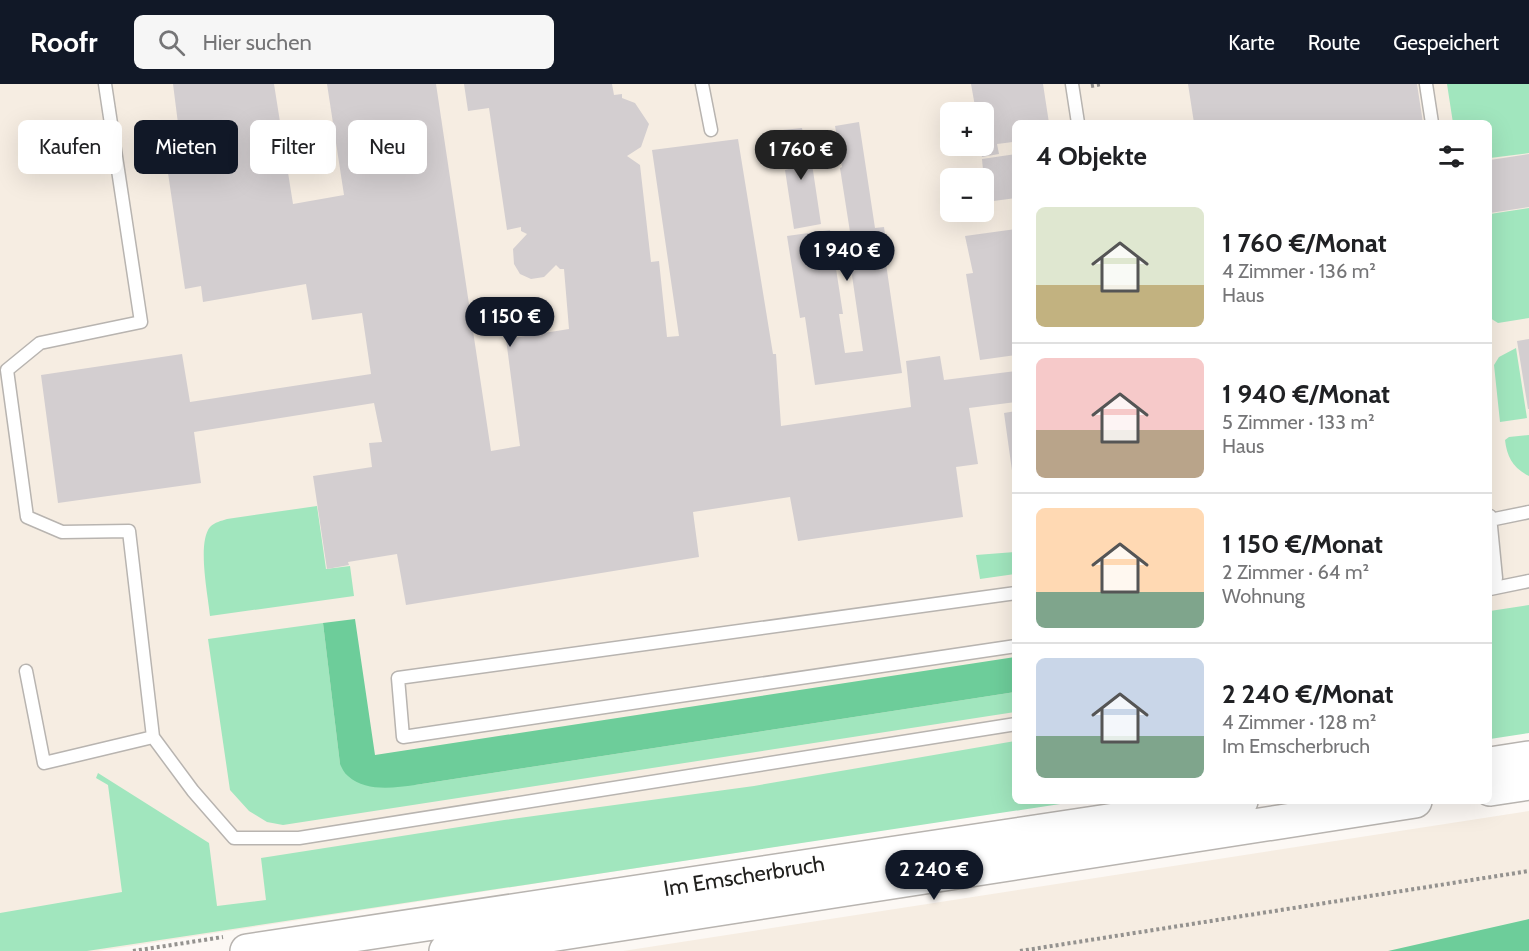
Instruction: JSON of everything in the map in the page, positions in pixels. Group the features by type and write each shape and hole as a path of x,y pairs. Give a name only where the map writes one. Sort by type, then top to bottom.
{"main road":[{"path":"1492,764 1529,758"},
{"path":"1492,789 1529,783"},
{"name":"Im Emscherbruch","path":"247,951 1220,804"},
{"name":"Im Emscherbruch","path":"446,951 514,946 1396,804"}],"lane":[{"path":"105,84 141,322 40,343 7,370 27,517 62,532 129,531 153,736 193,791 234,838 299,838 1012,725"},
{"path":"702,84 711,130"},
{"path":"1072,84 1078,120"},
{"path":"1426,84 1432,120"},
{"path":"1492,519 1529,512"},
{"path":"1492,582 1529,574"},
{"path":"1492,582 1529,580"},
{"path":"1012,594 398,678 403,736 1012,647"},
{"path":"26,672 45,763 153,736"}],"path":[{"path":"1020,951 1529,871"}],"shaded area":[{"path":"0,84 1529,84 1529,731 1492,737 1492,120 1012,120 1012,804 1053,804 98,951 0,951"},
{"path":"1529,811 1529,951 623,951"}],"green space":[{"path":"1447,84 1529,84 1529,153 1492,158 1492,120 1453,120"},
{"path":"1529,208 1529,318 1498,323 1492,319 1492,214"},
{"path":"1516,348 1527,418 1500,422 1494,365 1499,357"},
{"path":"1529,435 1529,476 1512,461 1507,452 1505,440 1509,437"},
{"path":"317,506 326,569 350,566 354,596 210,616 204,545 210,527 227,519"},
{"path":"1012,552 1012,574 980,579 976,555"},
{"path":"1529,605 1529,733 1492,739 1492,611"},
{"path":"355,619 375,755 1012,657 1012,692 415,785 389,788 371,787 348,776 340,764 323,623"},
{"path":"323,623 340,764 415,785 1012,692 1012,712 283,825 267,822 249,811 230,790 208,639"},
{"path":"1012,742 1012,804 1060,804 87,951 0,951 0,913 122,892 108,785 96,778 98,773 209,843 217,906 266,900 261,858 504,820 754,786"},
{"path":"1529,919 1529,951 1388,951"}],"building":[{"path":"173,84 274,84 280,120 250,120 250,174 288,174 293,204 344,195 336,143 336,120 333,120 327,84 436,84 491,451 520,446 506,339 569,329 564,269 556,265 544,277 531,279 520,274 514,264 513,249 527,234 521,231 521,227 507,230 489,108 468,111 464,84 612,84 614,95 622,94 622,98 635,103 649,124 641,147 627,156 640,165 651,262 659,261 667,337 679,336 652,150 738,139 773,354 776,354 781,426 911,407 906,361 940,356 944,380 1012,372 1012,403 969,408 978,464 956,467 963,517 798,541 790,497 693,512 699,557 406,605 397,554 348,562 349,565 327,569 313,476 372,467 369,443 382,442 374,403 194,432 201,483 58,503 41,375 182,354 190,402 371,374 362,313 312,320 306,284 203,302 201,286 185,289 168,174 238,174 238,120 178,120"},
{"path":"971,84 1043,84 1049,120 1012,120 1012,142 997,144 999,154 994,155 994,102 974,102"},
{"path":"1188,84 1417,84 1423,120 1194,120"},
{"path":"859,122 875,228 884,227 887,249 884,250 902,373 815,385 805,317 800,318 787,236 830,230 843,314 839,314 845,353 863,351 849,255 851,255 847,232 850,232 835,126"},
{"path":"802,128 809,165 812,164 821,224 794,229 785,170 789,169 783,130"},
{"path":"1529,154 1529,207 1492,213 1492,160"},
{"path":"1012,155 1012,199 994,201 994,168 983,168 982,159"},
{"path":"1012,230 1012,356 980,360 966,274 973,273 965,236"},
{"path":"1529,339 1529,409 1528,409 1517,341"},
{"path":"1012,412 1012,471 1004,413"}]}
